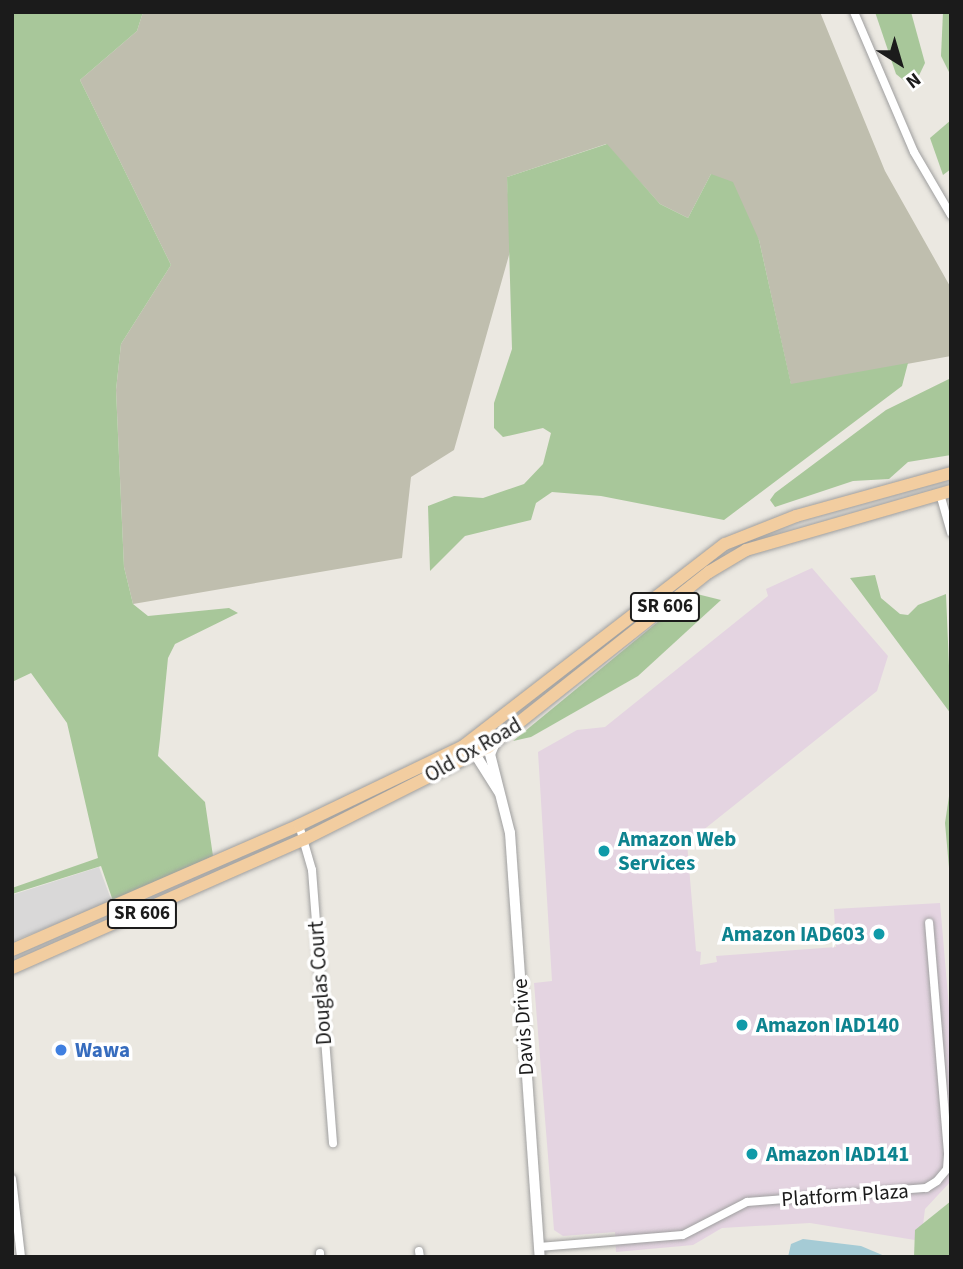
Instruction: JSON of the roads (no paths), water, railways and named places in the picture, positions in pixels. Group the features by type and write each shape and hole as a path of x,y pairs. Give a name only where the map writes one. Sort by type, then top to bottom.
{"main road":[{"name":"Old Ox Road","path":"12,950 417,771 484,733 725,544 796,516 951,473"},
{"name":"Old Ox Road","path":"12,968 305,839 498,741 725,561 781,537 945,493"},
{"path":"475,754 484,733"}],"street":[{"path":"854,12 930,181 951,215"},
{"path":"945,493 951,532"},
{"name":"Davis Drive","path":"498,741 490,754 510,833 540,1252"},
{"name":"Davis Drive","path":"475,754 503,797"},
{"name":"Douglas Court","path":"299,825 312,870 333,1143"},
{"name":"Platform Plaza","path":"540,1252 683,1235 747,1202 918,1189 937,1181 947,1169 948,1153 929,923"},
{"path":"12,1179 21,1257"}],"water":[{"path":"803,1239 861,1246 887,1257 788,1257 791,1244"}],"place":[{"name":"Amazon Web Services","path":"604,851"},
{"name":"Amazon IAD603","path":"879,934"},
{"name":"Amazon IAD140","path":"742,1025"},
{"name":"Wawa","path":"61,1050"},
{"name":"Amazon IAD141","path":"752,1154"}]}
